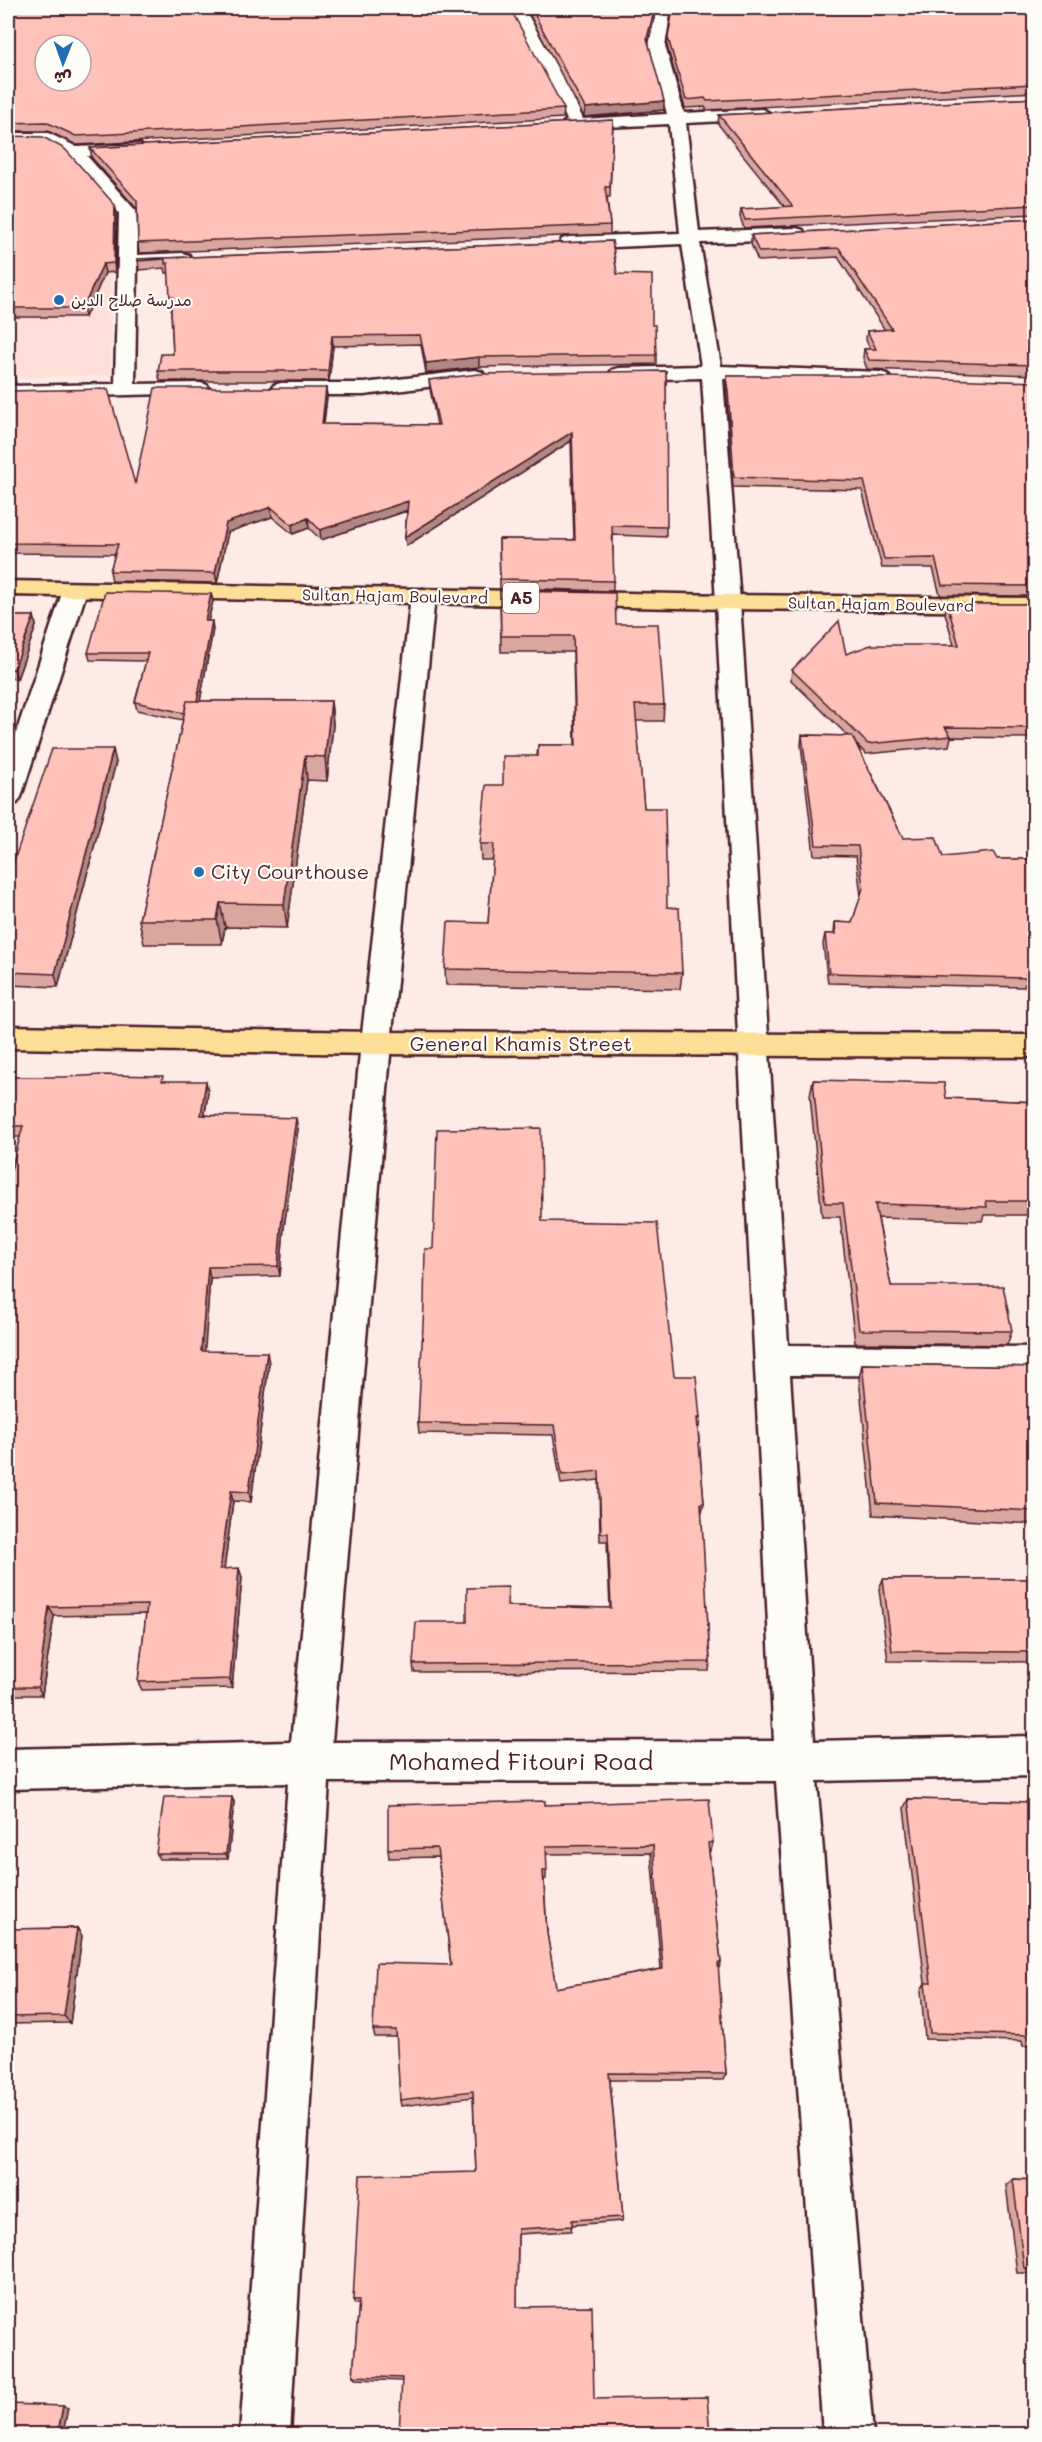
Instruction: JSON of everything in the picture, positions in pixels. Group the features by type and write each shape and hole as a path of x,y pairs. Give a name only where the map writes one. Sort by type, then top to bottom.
{"main road":[{"name":"Sultan Hajam Boulevard","path":"8,588 728,602 1035,605"},
{"name":"General Khamis Street","path":"8,1037 376,1043 1035,1046"}],"street":[{"path":"516,8 578,124"},
{"path":"664,8 657,46 677,119 690,239 712,372 728,602 795,1761 848,2434"},
{"path":"554,126 784,113"},
{"path":"8,138 48,138 74,152 128,212 129,261 125,389"},
{"path":"74,152 156,147"},
{"path":"546,244 809,233"},
{"path":"129,261 200,258"},
{"path":"596,374 712,372 903,378"},
{"path":"256,389 364,389 491,375"},
{"path":"8,392 220,389"},
{"path":"8,798 75,590"},
{"path":"265,2434 310,1762 376,1043 423,596"},
{"path":"772,1360 1035,1361"},
{"name":"Mohamed Fitouri Road","path":"8,1769 310,1762 795,1761 1035,1756"}],"shaded area":[{"name":"مدرسة صلاح الدين","path":"110,219 111,376 8,377 8,224"}],"building":[{"path":"8,8 510,8 564,109 76,136 46,122 8,123"},
{"path":"531,8 655,8 647,38 664,101 585,108"},
{"path":"673,8 1031,8 1035,15 1035,84 707,101 705,98 686,100 668,38"},
{"path":"1035,98 1035,205 745,220 741,209 793,206 719,115"},
{"path":"613,120 610,187 605,187 610,225 138,243 137,201 90,148"},
{"path":"8,136 43,137 65,149 115,205 114,263 103,264 83,308 8,308"},
{"path":"1035,219 1035,365 869,360 864,349 876,349 867,331 892,329 839,248 759,252 751,235"},
{"path":"612,241 617,274 652,275 652,325 655,325 656,355 479,357 426,363 420,335 332,336 328,371 158,371 161,354 173,354 171,310 173,297 170,297 168,263 165,264 165,259 138,261 138,259"},
{"path":"8,349 14,374 8,375"},
{"path":"666,371 667,527 612,526 614,581 500,579 499,539 575,540 572,432 405,537 408,501 320,530 308,518 292,525 271,507 226,523 215,573 110,571 118,544 8,543 8,391 108,389 135,484 155,388 326,388 322,424 439,425 429,380 479,374"},
{"path":"727,376 861,376 1035,382 1035,586 942,585 935,558 884,559 864,481 734,477"},
{"path":"500,591 615,593 616,624 658,624 664,705 635,705 644,808 665,808 667,907 679,908 682,973 445,969 448,922 488,923 494,844 480,844 486,785 503,785 503,756 538,756 538,745 576,745 573,636 501,636"},
{"path":"105,592 211,594 205,621 212,621 197,701 187,701 184,713 135,702 148,653 88,653"},
{"path":"947,604 1035,604 1035,728 945,727 951,736 868,744 792,670 839,621 846,654 871,645 959,645"},
{"path":"8,616 34,616 14,669 8,669"},
{"name":"City Courthouse","path":"187,701 331,701 325,757 305,756 284,904 220,903 217,920 139,920"},
{"path":"802,735 852,736 903,838 936,837 943,857 993,852 997,859 1035,859 1035,974 1026,974 1027,978 829,973 825,934 836,934 835,922 852,923 863,888 858,846 816,845"},
{"path":"52,749 113,749 55,974 8,972 8,878"},
{"path":"163,1076 162,1081 206,1081 201,1115 296,1118 282,1217 278,1266 208,1267 201,1351 267,1352 249,1492 231,1491 220,1569 239,1568 230,1679 138,1682 147,1605 49,1607 38,1687 8,1687 8,1181 23,1126 8,1126 8,1077"},
{"path":"813,1080 944,1083 946,1098 1035,1102 1035,1201 986,1201 987,1207 875,1204 891,1286 1003,1286 1012,1331 859,1330 843,1203 825,1203"},
{"path":"541,1128 542,1221 657,1223 674,1376 696,1376 700,1418 697,1418 704,1503 701,1503 710,1662 413,1664 416,1622 467,1622 467,1588 508,1587 507,1606 611,1608 608,1533 601,1533 599,1471 562,1475 554,1425 418,1423 425,1249 433,1249 437,1129"},
{"path":"862,1364 1035,1367 1035,1511 877,1503"},
{"path":"883,1579 1035,1579 1035,1652 892,1651"},
{"path":"164,1797 232,1797 226,1854 156,1854"},
{"path":"709,1799 713,1842 708,1843 721,1963 718,1963 726,2074 609,2073 623,2217 572,2220 572,2226 518,2229 517,2307 592,2306 594,2399 707,2397 710,2434 399,2434 402,2378 353,2376 359,2300 353,2300 360,2175 476,2172 473,2091 400,2100 396,2030 373,2030 376,1963 451,1965 437,1848 388,1849 388,1805 545,1801 545,1805","holes":["653,1845 663,1969 556,1988 547,1933 543,1871 547,1871 546,1846"]},
{"path":"908,1799 1035,1802 1035,2040 1029,2039 1028,2035 930,2033 925,1983 931,1983"},
{"path":"77,1928 64,2016 8,2017 8,1929"},
{"path":"1013,2179 1035,2180 1035,2268 1024,2268"},
{"path":"8,2404 63,2406 58,2432 100,2434 8,2434"}],"place":[{"name":"مدرسة صلاح الدين","path":"59,300"},
{"name":"City Courthouse","path":"199,872"}]}
